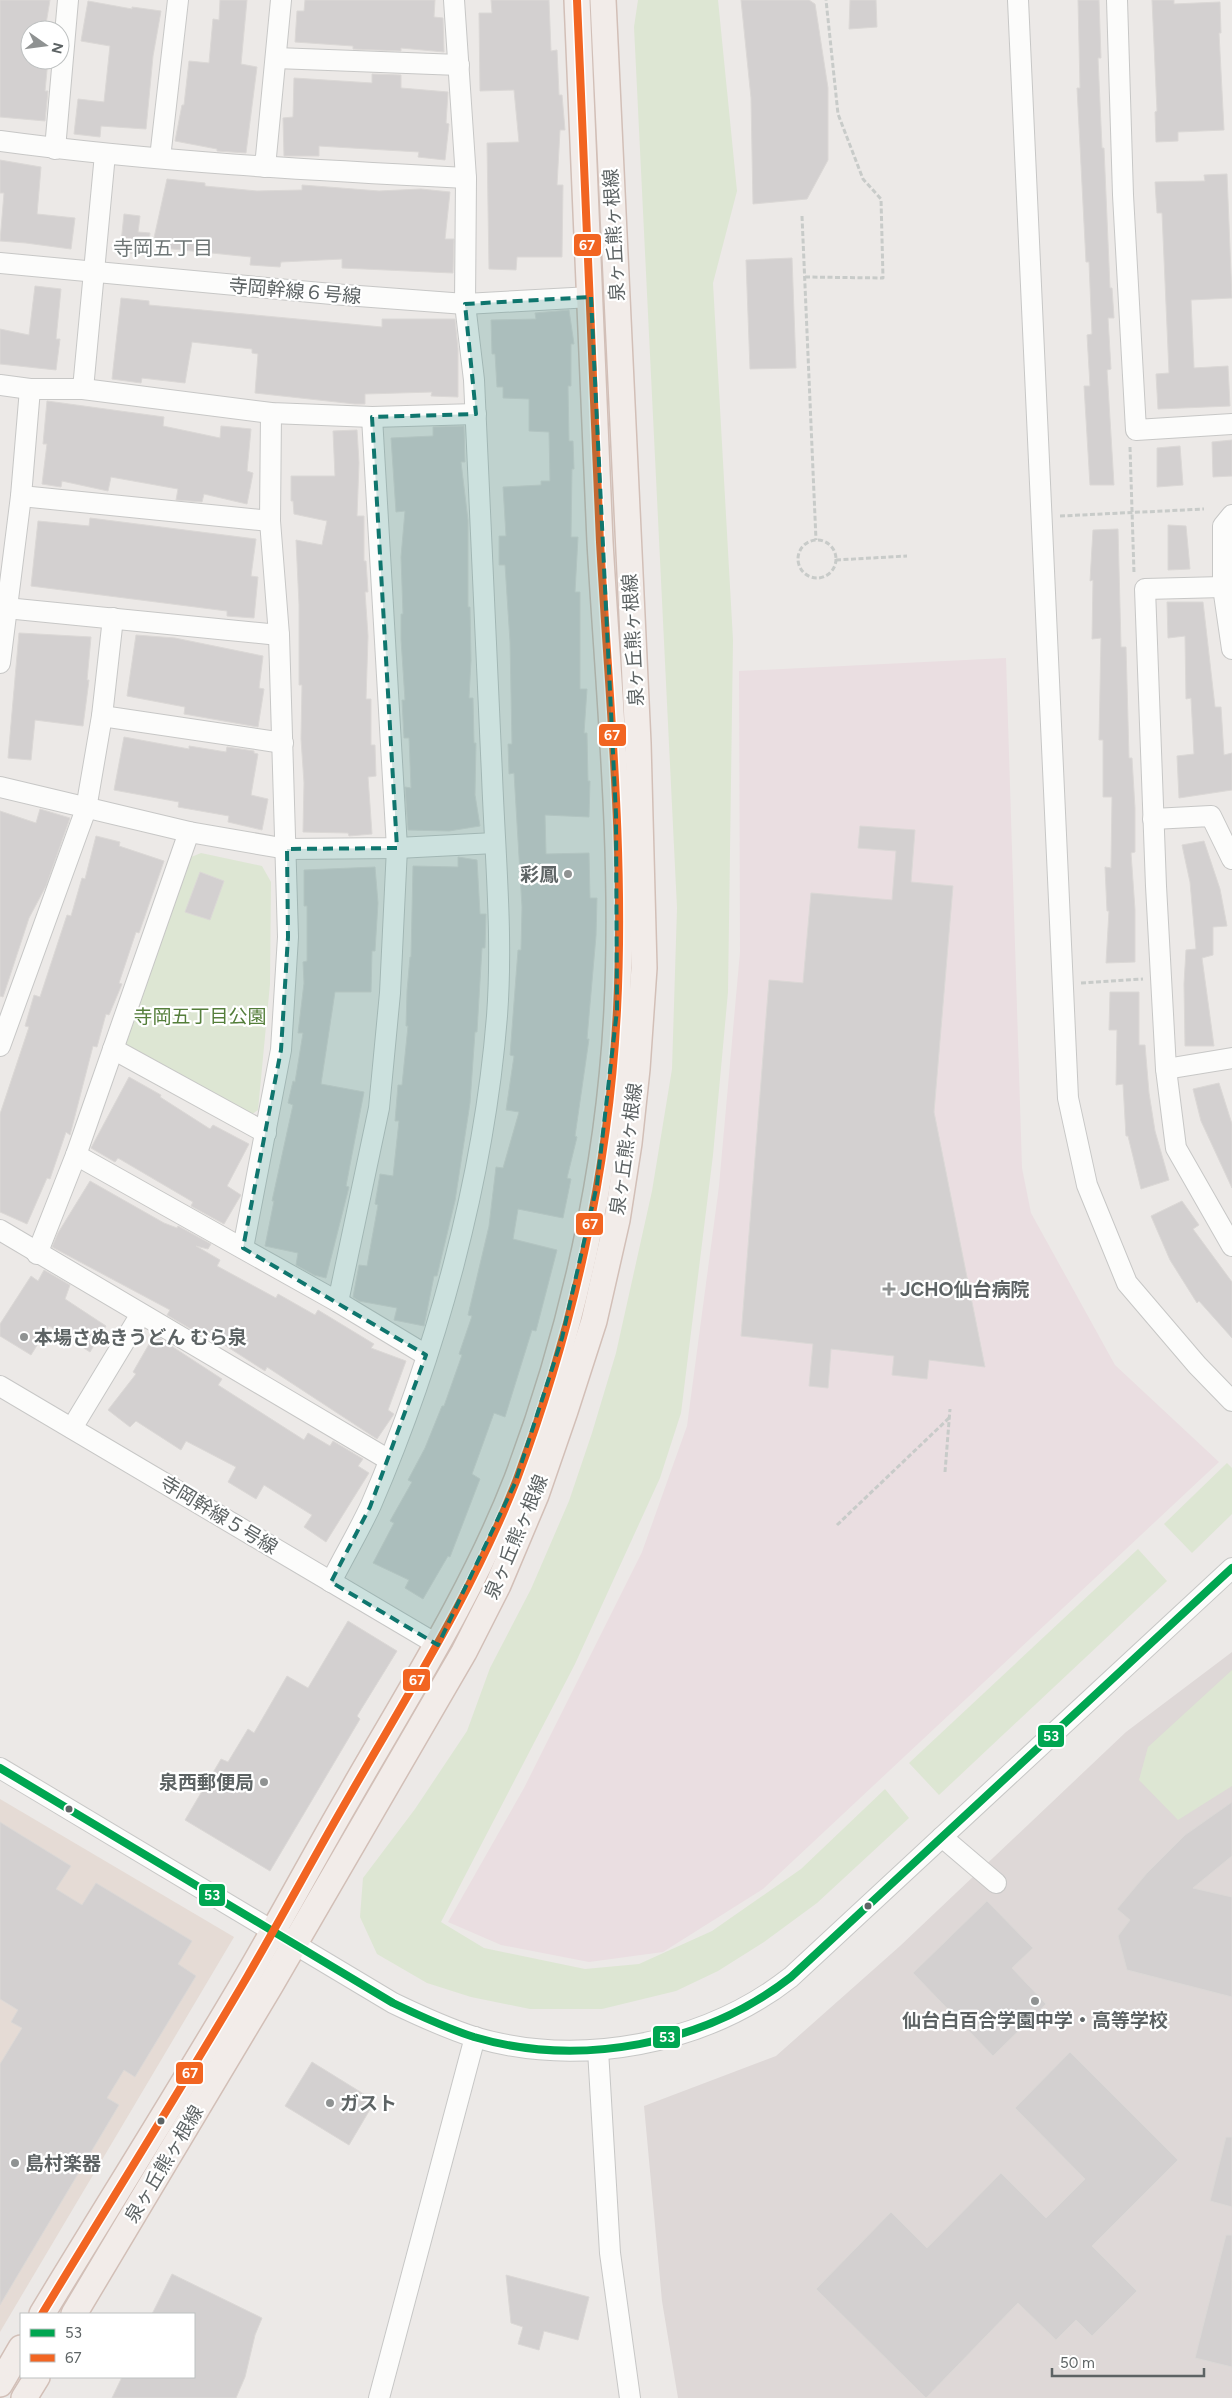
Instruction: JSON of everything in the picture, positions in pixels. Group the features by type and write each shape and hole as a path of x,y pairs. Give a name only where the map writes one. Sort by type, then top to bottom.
{"main road":[{"name":"泉ヶ丘熊ヶ根線","path":"43,2313 249,1973 438,1645 482,1558 515,1483 540,1414 579,1276 596,1185 609,1098 617,1010 616,815 600,541 577,0"},
{"name":"泉ヶ丘熊ヶ根線","path":"75,2313 294,1944 464,1652 498,1585 532,1504 566,1411 594,1321 617,1220 629,1143 637,1069 644,968 643,884 604,0"},
{"path":"0,2384 20,2350"},
{"path":"24,2398 36,2378"}],"street":[{"path":"55,149 68,0"},
{"path":"160,158 178,0"},
{"path":"265,167 282,0"},
{"path":"331,1582 370,1507 389,1460 414,1394 447,1288 472,1188 497,1016 498,935 495,843 476,414 465,304 466,178 454,0"},
{"path":"1018,0 1068,1098 1087,1185 1127,1283 1197,1365 1232,1401"},
{"path":"1117,0 1123,195 1136,430 1232,424"},
{"path":"276,58 458,64"},
{"path":"0,141 104,154 265,167 466,178"},
{"path":"83,389 104,154"},
{"name":"寺岡幹線６号線","path":"0,263 94,273 465,304 591,297"},
{"path":"0,386 30,389 83,389 271,413 372,417 476,414"},
{"path":"0,663 21,496 30,389"},
{"path":"243,1248 281,1050 288,937 287,849 279,635 270,521 271,413"},
{"path":"338,1302 379,1108 390,993 397,848 372,417"},
{"path":"21,496 270,521"},
{"path":"1232,515 1223,526 1223,587 1232,649"},
{"path":"1223,587 1145,590 1153,819 1166,1069 1176,1148 1232,1246"},
{"path":"6,608 279,635"},
{"path":"0,1046 86,809 102,716 113,618"},
{"path":"102,716 283,743"},
{"path":"0,787 189,832 287,849 397,848 495,843"},
{"path":"1153,819 1211,816 1232,859"},
{"path":"37,1254 76,1155 189,832"},
{"path":"113,1049 266,1133"},
{"path":"1166,1069 1232,1058"},
{"path":"76,1155 338,1302 426,1356"},
{"path":"0,1230 37,1254 389,1460"},
{"path":"72,1428 141,1314"},
{"name":"寺岡幹線５号線","path":"0,1386 438,1645"},
{"path":"0,1768 393,2003 436,2023 475,2037 555,2050 598,2050 683,2033 735,2013 791,1977 1232,1568"},
{"path":"942,1837 996,1884"},
{"path":"379,2398 475,2037"},
{"path":"598,2050 610,2252 630,2398"}],"path":[{"path":"805,277 883,278 881,199 863,179 838,114 826,0"},
{"path":"802,216 816,540"},
{"path":"1136,430 1128,450 1134,582 1145,590"},
{"path":"1058,516 1204,509"},
{"path":"816,540 828,543 836,554 836,560 835,567 826,576 814,579 803,573 798,562 800,550 804,545 816,540"},
{"path":"836,560 907,556"},
{"path":"1079,984 1161,977"},
{"path":"945,1472 950,1409"},
{"path":"838,1526 950,1417"}],"highlighted area":[{"path":"591,297 616,815 617,1010 597,1185 562,1338 515,1483 438,1645 331,1582 370,1507 426,1355 243,1248 281,1050 288,937 287,849 397,848 372,417 476,414 465,304"}],"shaded area":[{"name":"JCHO仙台病院","path":"1006,658 1022,1168 1031,1213 1115,1365 1219,1462 763,1889 663,1952 589,1962 501,1945 448,1922 524,1788 642,1552 687,1426 719,1186 740,952 739,671"},
{"name":"仙台白百合学園中学・高等学校","path":"1232,1652 1232,2398 678,2398 662,2301 644,2106 776,2056 900,1946 1126,1732"},
{"path":"0,1799 234,1937 0,2332"}],"green space":[{"path":"638,0 718,0 737,191 713,283 733,640 728,992 713,1155 681,1413 660,1478 575,1664 441,1922 484,1948 585,1969 639,1964 712,1931 801,1869 885,1789 909,1818 817,1903 764,1942 718,1971 676,1991 602,2009 530,2009 471,1997 427,1983 377,1954 360,1917 363,1878 415,1809 467,1731 490,1668 531,1589 569,1501 616,1353 652,1191 672,1069 677,908 634,27"},
{"name":"寺岡五丁目公園","path":"201,853 262,866 271,882 270,984 258,1110 251,1115 126,1052 122,1040 184,860"},
{"path":"1227,1463 1232,1468 1232,1514 1192,1553 1164,1524"},
{"path":"1138,1549 1167,1581 939,1795 909,1763"},
{"path":"1232,1670 1232,1786 1178,1820 1139,1780 1148,1747"}],"building":[{"path":"0,0 50,0 47,20 20,20 20,70 47,70 45,91 48,91 45,121 0,117"},
{"path":"220,0 247,0 241,64 257,67 246,153 217,151 217,149 175,141 182,105 184,105 189,61 209,63 213,19 219,20"},
{"path":"305,0 435,0 434,17 443,18 444,52 401,48 401,51 353,49 353,46 295,42 297,11 304,11"},
{"path":"491,0 549,0 551,51 557,50 559,95 562,95 565,130 560,130 557,185 563,185 562,257 517,257 516,270 489,269 487,143 519,142 514,90 480,91 479,13 492,13"},
{"path":"741,0 809,0 815,4 828,88 828,160 807,199 753,204 751,98"},
{"path":"850,0 876,0 877,27 849,29"},
{"path":"1078,0 1099,0 1101,58 1098,58 1102,148 1104,148 1110,288 1112,288 1114,318 1108,318 1111,369 1107,370 1114,485 1090,485 1084,386 1090,386 1087,335 1092,334 1089,262 1086,262 1077,88 1080,88"},
{"path":"1152,0 1174,0 1174,4 1220,2 1221,33 1219,33 1224,130 1178,132 1178,141 1156,142 1155,112 1157,111"},
{"path":"88,1 132,9 132,7 161,11 153,56 146,129 101,126 100,137 74,134 78,99 104,102 110,46 81,41"},
{"path":"372,74 401,75 401,88 448,92 446,123 449,124 445,160 418,157 419,152 319,146 319,156 284,156 283,118 293,117 294,78 372,83"},
{"path":"0,160 41,167 37,214 75,218 71,249 0,241 4,193 0,193"},
{"path":"1227,174 1232,298 1191,300 1194,368 1228,366 1230,406 1158,409 1156,374 1169,373 1162,213 1157,213 1155,182 1205,181 1204,175"},
{"path":"167,179 205,183 205,186 257,191 302,190 302,185 379,191 421,189 450,192 445,239 454,239 453,273 342,268 342,259 281,262 280,267 250,265 251,257 152,247"},
{"path":"124,214 140,216 138,232 150,233 148,255 120,252"},
{"path":"792,258 796,368 750,369 746,260"},
{"path":"35,286 61,289 56,339 60,339 56,370 0,364 0,329 29,335"},
{"path":"121,298 149,301 149,305 382,327 382,319 455,319 458,349 458,397 431,396 432,392 365,394 365,404 355,404 255,393 258,354 252,353 252,349 192,342 185,383 142,378 141,383 112,379"},
{"path":"569,310 574,344 571,344 571,386 568,386 569,441 573,441 574,469 572,469 571,537 578,537 575,592 580,592 580,689 587,689 584,733 587,733 588,781 590,781 589,817 545,815 546,854 589,853 590,898 597,898 596,936 587,1039 589,1039 575,1136 577,1137 567,1178 571,1179 563,1218 518,1209 513,1239 557,1250 536,1331 532,1330 505,1417 494,1413 472,1474 480,1479 450,1557 448,1556 423,1599 405,1588 409,1580 373,1563 394,1523 390,1521 412,1482 408,1480 425,1448 442,1406 444,1406 462,1355 459,1354 472,1316 468,1315 489,1226 496,1167 503,1168 519,1112 506,1110 514,1056 510,1055 518,950 521,950 522,907 514,773 509,774 508,744 512,744 510,642 505,565 499,565 499,536 506,536 503,487 541,485 541,481 550,481 549,432 529,431 529,399 503,398 503,387 497,387 495,354 492,354 491,320 536,319 535,313"},
{"path":"47,401 164,417 163,426 220,438 221,426 251,429 247,471 253,473 247,504 204,494 202,502 176,500 178,489 111,477 108,491 62,481 61,487 42,484 47,444 43,444"},
{"path":"464,426 465,462 461,462 468,520 468,607 470,607 471,660 469,698 473,698 474,743 476,743 475,795 480,826 449,831 408,830 405,787 411,788 409,738 404,738 402,700 405,700 401,639 401,614 403,614 401,557 405,511 396,512 391,438 433,436 433,427"},
{"path":"357,430 359,463 357,516 364,516 364,561 366,561 368,592 365,592 368,636 366,699 371,699 371,745 375,745 376,776 368,777 372,834 349,836 348,833 303,832 302,685 299,685 299,604 296,540 322,545 327,521 294,514 293,501 291,501 291,476 335,476 333,431"},
{"path":"1232,440 1232,476 1213,477 1212,442"},
{"path":"1180,446 1183,485 1157,487 1157,448"},
{"path":"90,518 256,539 251,576 258,577 254,618 227,616 227,611 31,586 38,521 89,526"},
{"path":"1168,525 1186,526 1190,569 1168,570"},
{"path":"1118,529 1121,647 1126,647 1129,758 1132,758 1135,808 1135,852 1131,853 1135,910 1135,962 1106,963 1109,911 1107,911 1105,867 1111,868 1112,797 1103,797 1103,740 1099,740 1101,638 1092,639 1093,580 1090,581 1093,530"},
{"path":"1167,602 1203,602 1215,707 1221,707 1224,755 1232,753 1232,790 1179,798 1177,756 1194,754 1191,698 1186,699 1185,636 1168,638"},
{"path":"19,633 91,637 87,680 89,680 83,726 35,720 31,760 8,758"},
{"path":"136,635 175,638 263,656 259,688 264,689 258,727 184,714 185,707 127,696"},
{"path":"124,737 189,749 189,746 226,752 227,747 254,751 254,753 258,754 251,795 268,799 262,830 228,822 229,816 178,807 179,802 114,790"},
{"path":"40,809 70,818 46,886 29,918 3,997 0,996 0,811 36,823"},
{"path":"860,826 915,830 911,882 953,886 934,1112 985,1367 929,1360 927,1379 892,1375 894,1356 831,1349 828,1388 809,1386 813,1344 741,1336 769,980 803,983 811,893 892,900 896,851 858,848"},
{"path":"96,836 120,842 119,846 164,861 139,933 136,932 119,983 122,984 109,1015 106,1014 97,1047 93,1046 70,1135 66,1132 50,1179 47,1178 27,1224 0,1212 0,1114 29,1027 25,1026 34,995 40,997 67,915 71,916 82,878 85,879"},
{"path":"1204,841 1220,889 1227,926 1213,927 1213,955 1202,958 1214,1046 1185,1046 1184,984 1186,950 1196,949 1190,882 1182,845"},
{"path":"458,857 477,860 480,914 486,914 485,948 482,948 470,1103 455,1201 437,1276 434,1276 424,1326 394,1320 397,1308 359,1301 353,1297 359,1265 367,1266 378,1205 375,1204 380,1174 393,1176 399,1121 395,1121 398,1085 402,1085 408,1026 406,1026 407,991 411,957 413,866 458,867"},
{"path":"375,867 378,903 375,951 372,951 371,992 335,992 321,1084 364,1092 346,1186 349,1187 326,1278 314,1275 296,1265 298,1253 265,1246 274,1201 272,1201 293,1105 288,1103 293,1081 295,1082 303,1033 298,1033 304,983 303,962 307,961 307,906 304,906 304,870"},
{"path":"200,872 224,881 210,920 185,912"},
{"path":"1110,992 1139,992 1139,1045 1145,1045 1149,1093 1155,1131 1169,1180 1141,1189 1128,1136 1126,1136 1123,1084 1116,1085 1117,1030 1109,1030"},
{"path":"129,1077 161,1095 160,1097 210,1129 213,1125 249,1144 227,1186 241,1195 224,1224 191,1206 193,1202 118,1158 115,1162 91,1148"},
{"path":"1219,1083 1232,1124 1232,1188 1201,1121 1193,1089"},
{"path":"90,1181 164,1223 177,1228 178,1226 211,1244 208,1249 196,1246 220,1260 217,1266 276,1298 278,1294 315,1315 318,1310 374,1344 371,1348 406,1361 388,1410 394,1414 377,1439 267,1367 265,1371 198,1328 196,1332 167,1315 170,1310 52,1247 58,1233"},
{"path":"1182,1201 1199,1225 1193,1229 1232,1282 1232,1338 1199,1301 1197,1303 1170,1260 1151,1216"},
{"path":"44,1270 70,1285 65,1299 106,1326 90,1352 49,1326 31,1355 0,1336 0,1324 31,1276 38,1281"},
{"path":"156,1336 222,1379 218,1385 304,1440 308,1433 330,1446 333,1441 363,1459 358,1466 369,1473 326,1542 304,1527 312,1515 264,1485 256,1499 228,1482 236,1467 186,1441 181,1450 136,1421 130,1427 108,1410 136,1374 133,1372 152,1339 154,1341"},
{"path":"348,1621 397,1651 357,1716 360,1719 270,1871 185,1820 221,1759 228,1762 248,1729 254,1733 287,1676 308,1688"},
{"path":"1232,1802 1232,1856 1193,1888 1232,1897 1232,1997 1127,1970 1118,1936 1130,1920 1117,1909 1147,1873 1185,1835"},
{"path":"0,1822 71,1866 56,1889 82,1905 96,1883 192,1941 178,1964 196,1976 135,2077 124,2070 107,2098 119,2105 0,2305 0,2064 22,2028 11,2022 18,2010 0,1999"},
{"path":"987,1901 1033,1948 1012,1968 1046,2004 993,2056 913,1973"},
{"path":"1070,2052 1178,2160 1092,2246 1137,2291 1092,2336 1076,2320 1056,2340 1018,2303 926,2398 816,2289 891,2212 927,2248 1001,2173 1046,2218 1085,2179 1015,2108"},
{"name":"ガスト","path":"312,2062 375,2101 349,2145 285,2106"},
{"path":"1226,2137 1232,2137 1232,2207 1210,2201"},
{"path":"1226,2235 1232,2235 1232,2367 1195,2358"},
{"path":"172,2274 262,2318 255,2335 245,2377 236,2398 112,2398 122,2378 195,2378 195,2313 152,2313"},
{"path":"506,2275 589,2297 578,2340 544,2331 539,2350 518,2344 523,2327 511,2323"}],"transit line":[{"name":"67","path":"43,2313 247,1977 461,1601 500,1520 537,1423 571,1307 585,1248 597,1189 613,1070 619,952 619,893 615,776 600,542 577,0"},
{"name":"53","path":"0,1768 393,2003 433,2022 474,2037 514,2046 556,2050 598,2050 639,2044 680,2034 720,2019 757,2000 791,1977 1232,1568"}],"place":[{"name":"彩鳳","path":"568,874"},
{"name":"JCHO仙台病院","path":"889,1289"},
{"name":"本場さぬきうどん むら泉","path":"24,1337"},
{"name":"泉西郵便局","path":"264,1782"},
{"name":"仙台白百合学園中学・高等学校","path":"1035,2001"},
{"name":"ガスト","path":"330,2103"},
{"name":"島村楽器","path":"15,2163"}],"district":[{"name":"寺岡五丁目","path":"163,248"}]}
